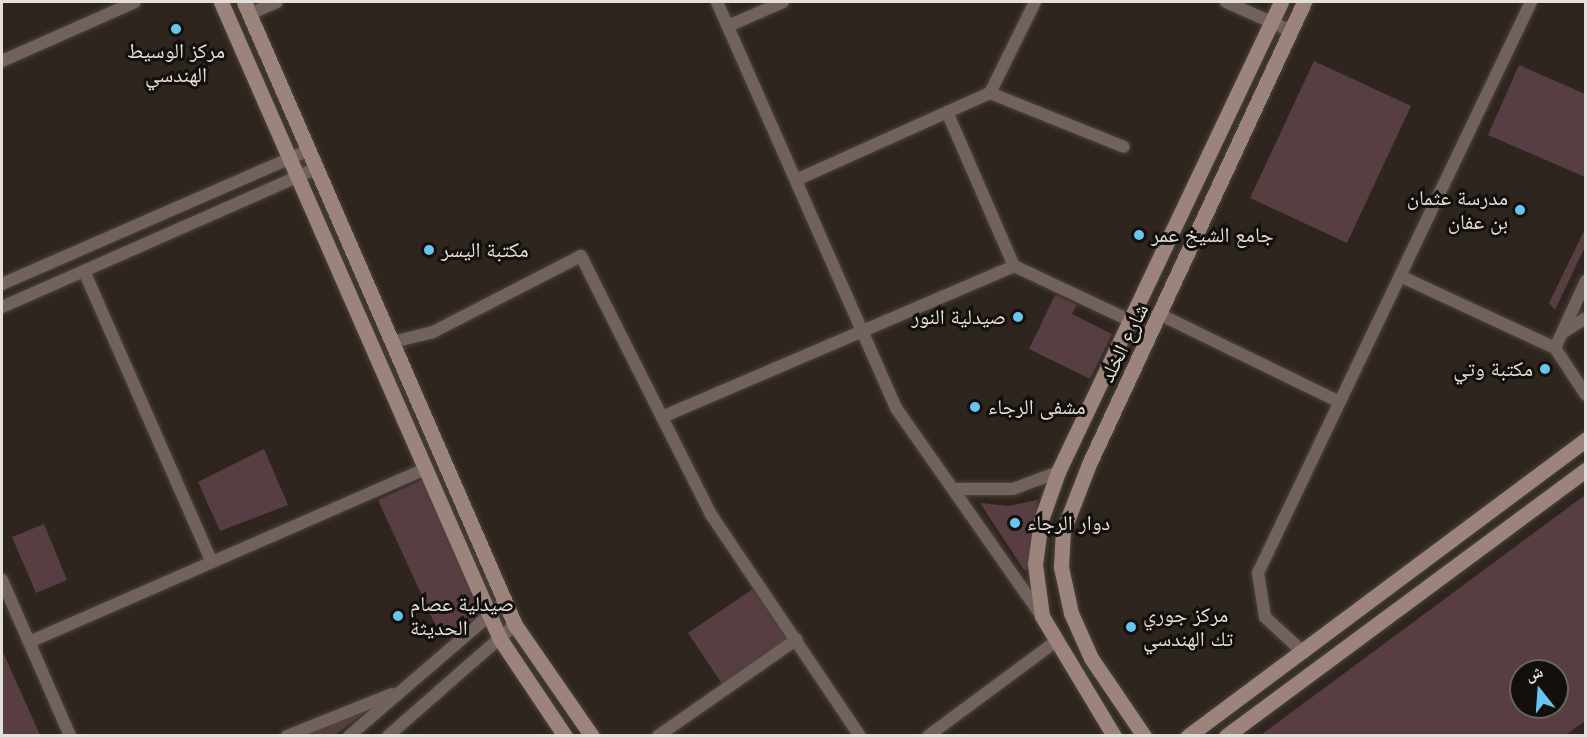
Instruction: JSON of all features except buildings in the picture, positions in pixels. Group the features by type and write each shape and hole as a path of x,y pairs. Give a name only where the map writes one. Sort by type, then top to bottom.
{"street":[{"path":"2,61 135,2"},
{"path":"221,2 489,616 500,639 565,735"},
{"path":"277,2 247,8 515,625 591,735"},
{"path":"717,2 896,408 956,489 1042,616 1054,642 1114,735"},
{"path":"728,26 783,2"},
{"path":"796,180 990,93 1035,2"},
{"path":"1226,2 1291,31"},
{"path":"1042,616 1035,564 1041,520 1058,472 1133,322 1281,2"},
{"name":"شارع الخلد","path":"1144,735 1091,658 1064,591 1063,531 1089,464 1161,315 1304,2"},
{"path":"1304,653 1265,617 1258,573 1531,2"},
{"path":"238,40 257,32"},
{"path":"990,93 1124,147"},
{"path":"947,112 1014,266 1133,322"},
{"path":"2,284 309,150"},
{"path":"2,307 317,168"},
{"path":"393,342 433,332 581,256 712,516 860,735"},
{"path":"662,417 1014,266"},
{"path":"84,271 212,562"},
{"path":"1400,276 1555,348 1586,395"},
{"path":"1555,348 1586,281"},
{"path":"1161,315 1340,402"},
{"path":"1561,334 1586,318"},
{"path":"1188,735 1304,653 1586,440"},
{"path":"1068,453 1089,464"},
{"path":"29,642 425,469"},
{"path":"1226,735 1586,470"},
{"path":"956,489 1013,489 1058,472"},
{"path":"2,580 70,735"},
{"path":"349,735 505,602"},
{"path":"388,735 515,625"},
{"path":"658,735 797,639"},
{"path":"928,735 1054,642"},
{"path":"287,735 402,690"}],"shaded area":[{"path":"1314,61 1411,106 1347,243 1250,198"},
{"path":"1519,65 1585,94 1585,177 1488,135"},
{"path":"1585,229 1585,247 1555,310 1549,303"},
{"path":"1055,295 1077,305 1072,314 1112,334 1090,379 1029,349"},
{"path":"264,449 288,505 220,531 198,482"},
{"path":"422,480 484,615 440,635 378,500"},
{"path":"1585,495 1585,721 1566,735 1261,735"},
{"path":"1038,500 1028,569 1024,570 980,503 1009,506"},
{"path":"44,524 67,580 36,593 12,537"},
{"path":"753,589 788,641 722,684 688,633"},
{"path":"2,650 40,735 2,735"},
{"path":"372,707 335,735 306,735"}],"place":[{"name":"مركز الوسيط الهندسي","path":"176,29"},
{"name":"مدرسة عثمان بن عفان","path":"1520,210"},
{"name":"جامع الشيخ عمر","path":"1139,235"},
{"name":"مكتبة اليسر","path":"429,250"},
{"name":"صيدلية النور","path":"1018,317"},
{"name":"مكتبة وتي","path":"1545,369"},
{"name":"مشفى الرجاء","path":"975,407"},
{"name":"دوار الرجاء","path":"1015,523"},
{"name":"صيدلية عصام الحديثة","path":"398,616"},
{"name":"مركز جوري تك الهندسي","path":"1131,627"}]}
